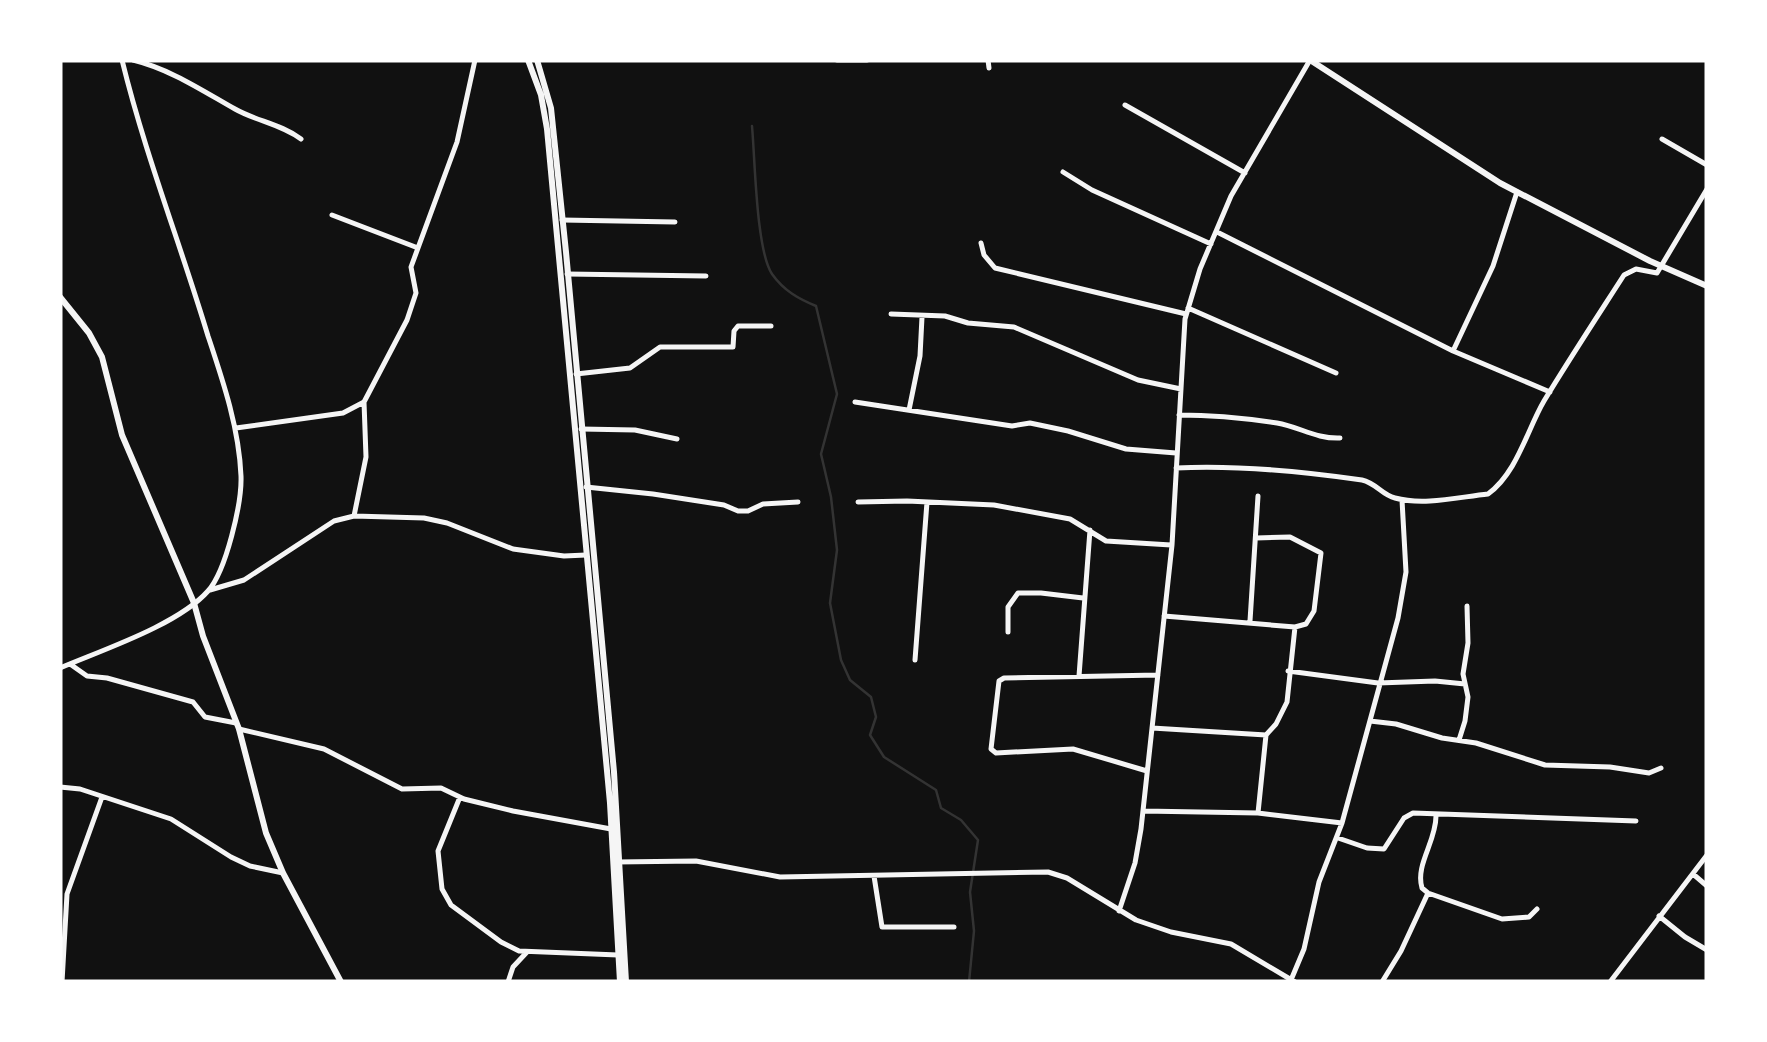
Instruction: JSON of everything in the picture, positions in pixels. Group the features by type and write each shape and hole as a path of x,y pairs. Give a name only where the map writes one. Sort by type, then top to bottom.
{"street":[{"path":"122,60 139,132 198,303 235,428 240,498 231,538 210,590"},
{"path":"133,60 167,72 233,108 301,138"},
{"path":"354,516 366,457 364,402 407,320 416,293 412,267 458,142 475,60"},
{"path":"623,982 616,862 582,429 551,108 538,60 528,60 541,95 547,130 616,862 618,955 623,982"},
{"path":"837,60 867,60"},
{"path":"1119,912 1135,862 1158,675 1172,545 1187,311 1211,244 1245,172 1310,60 1517,192 1707,286"},
{"path":"1125,105 1245,172"},
{"path":"1662,139 1707,166"},
{"path":"1063,172 1092,190 1211,244"},
{"path":"1176,468 1242,466 1344,478 1370,482 1389,497 1423,502 1488,494 1497,488 1550,392 1624,275 1636,269 1657,273 1707,189"},
{"path":"1453,352 1493,266 1517,192"},
{"path":"332,215 418,248"},
{"path":"562,220 675,222"},
{"path":"1217,232 1453,352 1550,392"},
{"path":"981,243 984,255 995,268 1187,311 1336,373"},
{"path":"567,274 706,276"},
{"path":"60,297 98,348 128,450 194,603 202,636 238,726 266,834 341,982"},
{"path":"891,314 945,316 968,323 1014,326 1138,380 1181,389"},
{"path":"909,410 920,356 922,318"},
{"path":"576,374 630,368 660,347 732,347 738,326 771,326"},
{"path":"235,428 344,413 364,402"},
{"path":"855,402 1012,426 1030,423 1126,450 1176,453"},
{"path":"1179,414 1224,415 1278,424 1316,437 1340,438"},
{"path":"582,429 635,430 677,439"},
{"path":"586,487 724,505 738,511 763,504 798,502"},
{"path":"1250,622 1258,496"},
{"path":"616,862 696,861 780,877 995,870 1057,874 1119,912 1171,932 1232,944 1293,981 1319,882 1338,838 1398,618 1406,572 1402,500"},
{"path":"858,502 927,502 1013,509 1070,519 1106,541 1172,545"},
{"path":"915,660 927,502"},
{"path":"60,668 160,624 210,590 244,580 334,521 354,516 424,518 513,549 586,555"},
{"path":"1080,676 1090,530"},
{"path":"1164,616 1295,627 1312,618 1320,553 1290,538 1256,538"},
{"path":"1008,632 1008,607 1018,593 1083,598"},
{"path":"1458,740 1468,697 1467,606"},
{"path":"1258,814 1266,734 1287,702 1295,627"},
{"path":"70,664 88,676 192,702 206,717 324,749 402,789 435,788 513,812 611,829"},
{"path":"1288,671 1378,683 1466,684"},
{"path":"1147,771 1073,749 992,752 999,681 1012,677 1158,675"},
{"path":"1370,721 1396,724 1545,766 1610,767 1649,773 1661,768"},
{"path":"1152,728 1266,734"},
{"path":"60,787 171,819 231,857 283,874"},
{"path":"62,982 67,894 102,796"},
{"path":"460,797 438,851 442,889 451,905 501,942 528,952 618,955"},
{"path":"1142,811 1258,814 1342,823"},
{"path":"1338,838 1384,849 1404,818 1413,813 1636,821"},
{"path":"1436,816 1436,834 1424,859 1420,880 1428,893 1502,919 1529,917 1537,908"},
{"path":"1610,982 1707,855"},
{"path":"1693,874 1707,886"},
{"path":"874,876 882,926 954,926"},
{"path":"1382,982 1402,951 1428,893"},
{"path":"1659,916 1707,950"},
{"path":"508,982 512,967 528,952"}],"waterway":[{"path":"752,126 759,225 767,262 782,285 816,306 837,394 821,454 837,550 830,603 841,660 850,680 871,697 876,717 870,735 884,757 936,790 941,808 961,820 978,840 970,892 974,931 969,982"}]}
